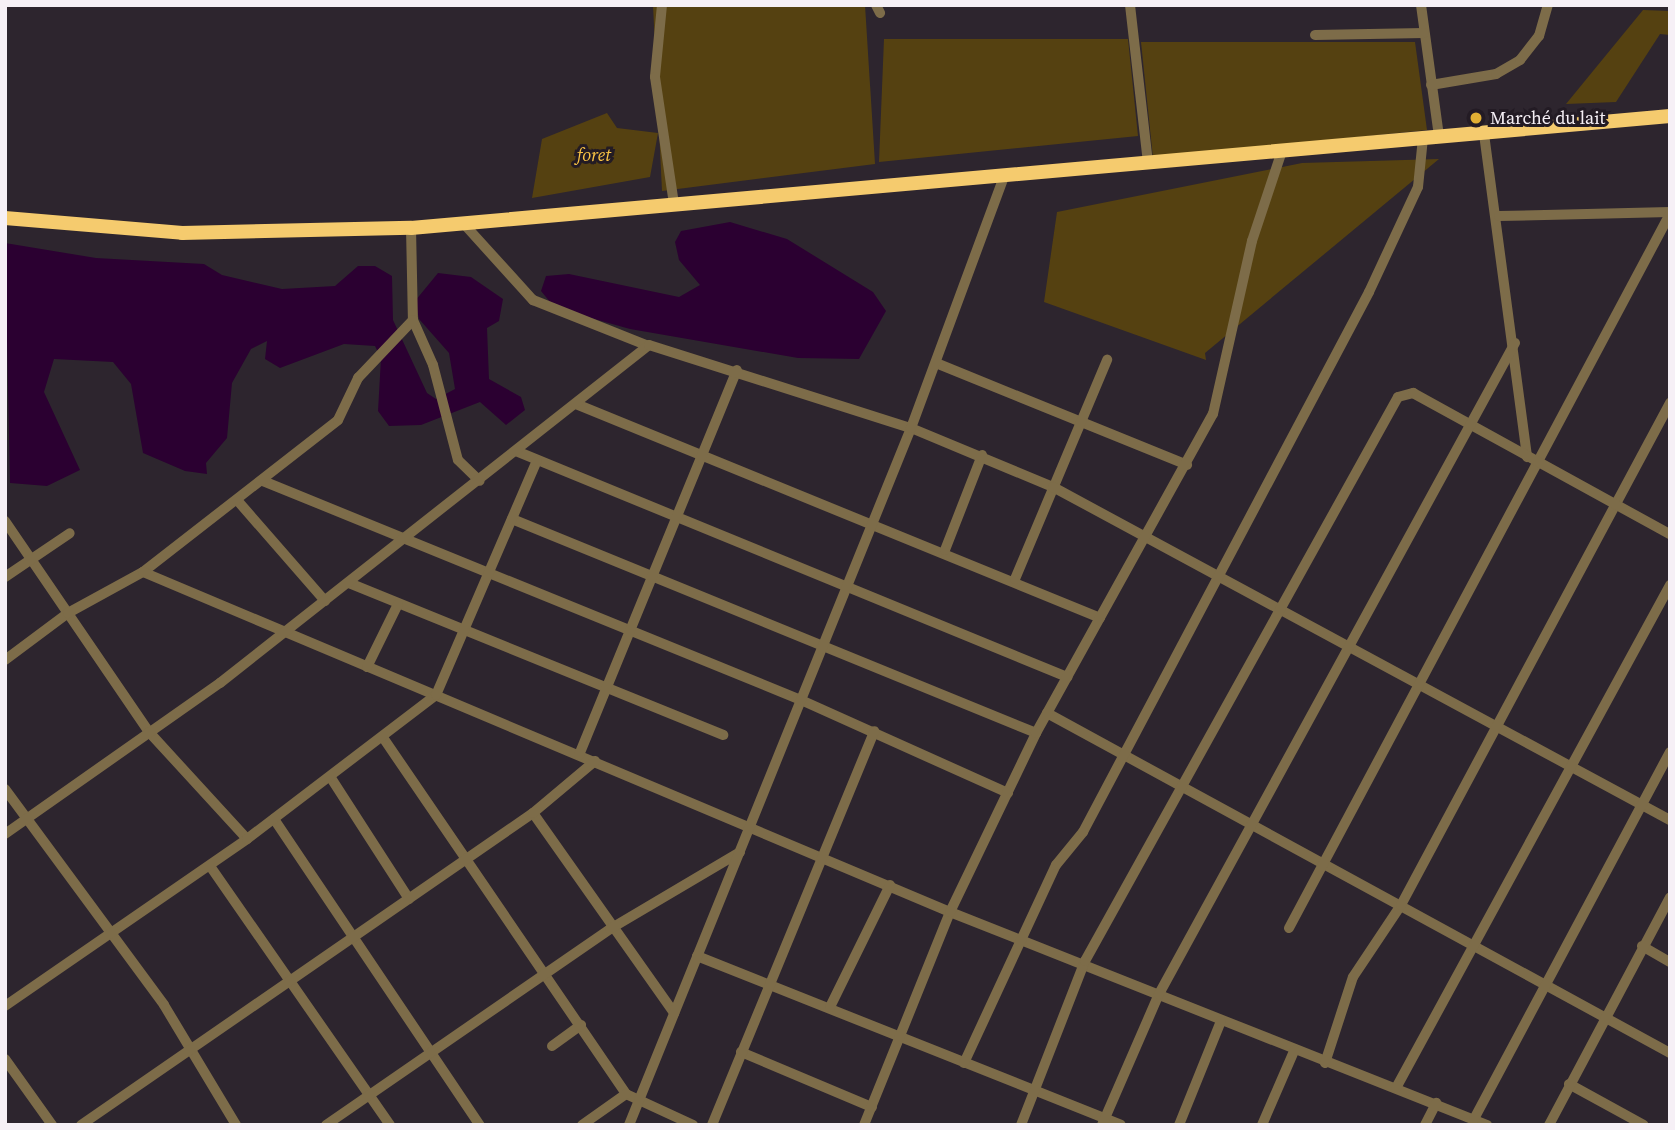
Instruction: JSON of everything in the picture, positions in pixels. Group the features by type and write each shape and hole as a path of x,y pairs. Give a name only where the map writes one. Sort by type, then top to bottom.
{"highway":[{"path":"5,218 182,233 411,228 674,204 1003,179 1147,163 1670,116"}],"street":[{"path":"662,5 654,77 674,204"},
{"path":"1130,5 1147,163"},
{"path":"1421,5 1439,137"},
{"path":"1431,85 1496,74 1520,60 1539,36 1548,5"},
{"path":"1315,36 1424,33"},
{"path":"1484,134 1499,216 1527,457"},
{"path":"964,1063 1020,935 1122,755 1405,219 1421,178 1423,138"},
{"path":"864,1125 950,912 1037,733 1213,414 1252,242 1282,151"},
{"path":"629,1125 911,428 1003,179"},
{"path":"1289,928 1419,683 1540,464 1670,213 1499,216"},
{"path":"464,224 533,300 646,345 737,370 911,428 982,455 1053,487 1670,820"},
{"path":"411,228 413,320 433,365 458,460 480,481"},
{"path":"5,660 68,613 144,572 338,420 358,377 413,320"},
{"path":"1103,1121 1158,994 1255,827 1349,646 1515,343"},
{"path":"5,834 149,732 408,541 646,345"},
{"path":"1015,579 1107,360"},
{"path":"936,363 1081,419 1187,465"},
{"path":"579,755 674,517 737,370"},
{"path":"1021,1125 1085,961 1398,397 1413,393 1670,534"},
{"path":"1325,1063 1353,977 1401,905 1493,725 1670,403"},
{"path":"576,404 945,550 1100,618"},
{"path":"516,451 674,517 848,584 1067,677"},
{"path":"945,550 982,455"},
{"path":"5,1006 210,866 384,739 436,695 537,461"},
{"path":"263,481 801,700 1008,793"},
{"path":"237,500 325,601"},
{"path":"512,519 824,642 1037,733"},
{"path":"5,521 149,732 247,839"},
{"path":"5,577 70,533"},
{"path":"144,572 281,634 436,695 822,855 950,912 1020,935 1294,1051 1436,1103 1487,1125"},
{"path":"349,583 723,735"},
{"path":"1396,1088 1476,947 1670,584"},
{"path":"367,667 398,604"},
{"path":"1048,713 1670,1053"},
{"path":"712,1125 874,732"},
{"path":"384,739 547,974 626,1094 638,1103 693,1125"},
{"path":"1474,1119 1670,752"},
{"path":"82,1125 533,813 595,761"},
{"path":"331,778 409,899"},
{"path":"5,789 164,1005 187,1051 236,1125"},
{"path":"533,813 610,929 674,1013"},
{"path":"274,819 480,1125"},
{"path":"326,1125 610,929 740,852"},
{"path":"210,866 390,1125"},
{"path":"830,1007 890,885"},
{"path":"1549,1125 1670,897"},
{"path":"1642,946 1670,962"},
{"path":"697,956 830,1007 1103,1121 1121,1125"},
{"path":"1179,1125 1221,1021"},
{"path":"552,1046 581,1025"},
{"path":"1262,1125 1294,1051"},
{"path":"741,1052 872,1107"},
{"path":"5,1059 52,1125"},
{"path":"1569,1084 1644,1125"},
{"path":"582,1125 626,1094"},
{"path":"1425,1125 1436,1103"}],"green space":[{"path":"653,5 865,5 875,164 662,191"},
{"path":"1643,10 1670,11 1670,35 1660,34 1616,102 1566,104"},
{"path":"884,39 1128,39 1138,136 879,162"},
{"path":"1141,42 1415,42 1427,130 1153,158"},
{"name":"foret","path":"607,113 617,128 658,133 650,177 532,198 542,139"},
{"path":"1439,159 1205,353 1206,360 1044,302 1057,212 1302,163"}],"shaded area":[{"path":"730,222 787,239 873,292 886,311 859,359 798,358 630,329 555,308 541,291 546,276 569,274 679,297 700,285 679,260 675,242 681,231"},
{"path":"5,243 96,258 204,264 222,275 282,289 335,286 358,266 375,266 392,276 393,320 427,393 436,399 455,389 449,353 419,319 415,301 438,273 471,277 503,299 499,321 487,328 489,379 521,397 525,410 506,425 480,402 421,425 389,426 378,411 381,358 375,346 344,344 280,368 265,359 267,341 251,349 232,383 227,438 206,463 207,474 185,471 143,453 131,384 113,362 54,359 44,392 80,470 47,486 10,483"}],"place":[{"name":"Marché du lait","path":"1476,118"}]}
